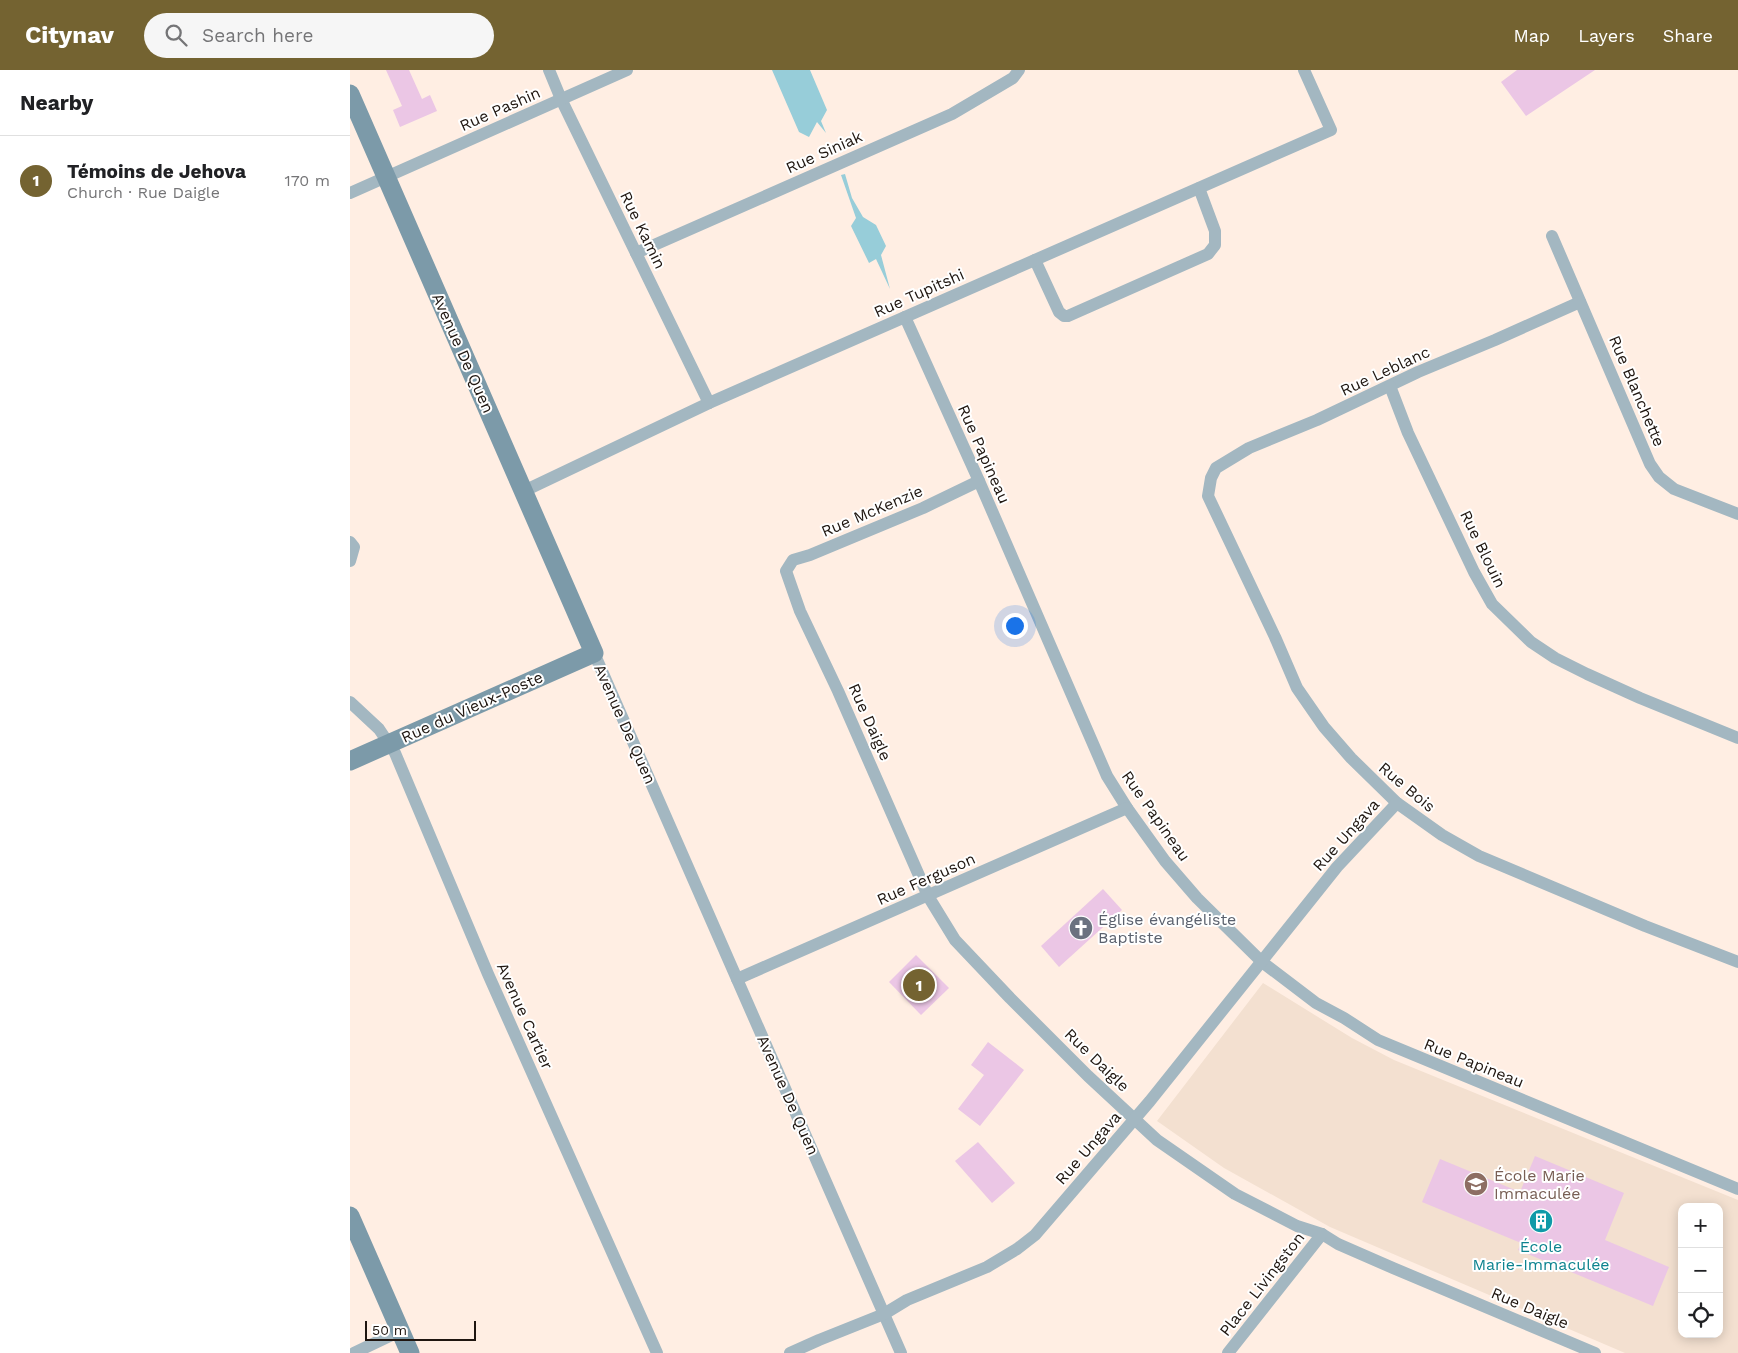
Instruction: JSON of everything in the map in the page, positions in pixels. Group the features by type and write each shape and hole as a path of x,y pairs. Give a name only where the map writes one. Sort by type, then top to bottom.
{"street":[{"name":"Rue Kamin","path":"549,70 561,99 709,403"},
{"name":"Rue Pashin","path":"350,193 627,70"},
{"name":"Rue Siniak","path":"636,252 952,114 1012,78 1019,70"},
{"name":"Rue Tupitshi","path":"524,491 709,403 1330,130 1304,70"},
{"name":"Avenue De Quen","path":"350,94 901,1353"},
{"path":"1035,260 1059,312 1064,316 1068,316 1208,254 1215,245 1215,231 1199,188"},
{"name":"Rue Blanchette","path":"1552,236 1620,390 1650,464 1659,477 1674,489 1738,514"},
{"name":"Rue Leblanc","path":"1211,478 1216,468 1248,448 1317,420 1418,372 1496,340 1580,302"},
{"name":"Rue Papineau","path":"905,317 979,481 1107,776 1127,808 1165,861 1197,898 1262,962 1316,1004 1344,1018 1378,1040 1738,1189"},
{"name":"Rue Blouin","path":"1390,386 1408,433 1474,572 1492,604 1531,642 1555,658 1622,690 1738,738"},
{"name":"Rue Bois","path":"1211,478 1208,496 1297,688 1324,727 1340,746 1397,803 1442,835 1479,856 1645,926 1738,962"},
{"name":"Rue McKenzie","path":"787,577 786,571 793,560 810,555 924,508 979,481"},
{"path":"350,542 354,547 350,561"},
{"name":"Rue Daigle","path":"787,577 800,611 854,727 928,896 955,940 1088,1076 1157,1140 1235,1194 1297,1226 1322,1234 1338,1244 1595,1353"},
{"name":"Rue du Vieux-Poste","path":"350,760 594,653"},
{"name":"Avenue Cartier","path":"350,702 379,728 390,743 427,825 488,974 657,1353"},
{"name":"Rue Ungava","path":"790,1353 884,1314 907,1300 987,1267 1017,1249 1035,1235 1135,1118 1338,867 1397,803"},
{"name":"Rue Ferguson","path":"737,979 1127,808"},
{"path":"350,1216 410,1353"},
{"name":"Place Livingston","path":"1228,1353 1322,1234"},
{"path":"354,1353 400,1331"}],"shaded area":[{"name":"École Marie Immaculée","path":"1263,983 1352,1038 1394,1060 1738,1200 1738,1353 1625,1353 1330,1227 1224,1168 1157,1121"}],"water":[{"path":"772,70 810,70 827,110 821,121 826,133 817,122 809,137 799,132"},
{"path":"845,174 852,198 863,217 876,225 886,246 881,255 890,289 876,259 869,263 851,226 856,218 841,175"}],"building":[{"path":"386,70 409,70 422,99 430,95 437,111 400,127 393,110 402,106"},
{"path":"1517,70 1595,70 1526,116 1501,82"},
{"name":"Église évangéliste Baptiste","path":"1103,889 1122,910 1059,967 1041,946"},
{"path":"916,955 949,988 921,1015 889,982"},
{"path":"988,1042 1024,1070 980,1126 958,1109 984,1075 971,1065"},
{"path":"978,1142 1015,1183 992,1203 955,1161"},
{"name":"École Marie-Immaculée","path":"1535,1156 1624,1193 1605,1240 1669,1267 1653,1306 1518,1250 1521,1243 1422,1202 1440,1159 1520,1192"}],"place":[{"name":"Église évangéliste Baptiste","path":"1081,928"},
{"name":"Témoins de Jehova","path":"919,985"},
{"name":"École Marie Immaculée","path":"1476,1184"},
{"name":"École Marie-Immaculée","path":"1541,1221"}]}
